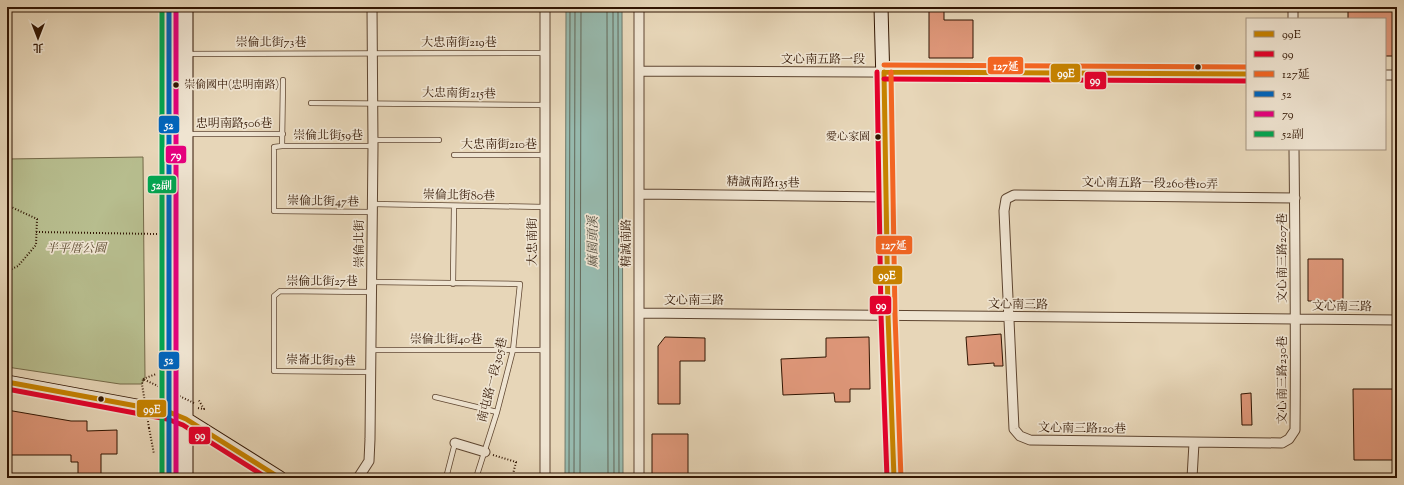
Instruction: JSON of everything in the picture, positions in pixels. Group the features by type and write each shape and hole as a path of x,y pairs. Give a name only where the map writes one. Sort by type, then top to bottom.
{"main road":[{"path":"169,7 169,478"},
{"path":"186,7 186,478"},
{"path":"881,7 884,72 888,314 894,478"},
{"path":"7,382 169,412 186,419 280,478"}],"street":[{"name":"崇倫北街","path":"358,478 369,461 373,143 372,7"},
{"name":"大忠南街","path":"545,7 545,478"},
{"name":"精誠南路","path":"639,7 639,478"},
{"path":"1293,7 1293,18"},
{"name":"文心南五路一段","path":"639,72 1246,74"},
{"path":"1386,75 1397,75"},
{"name":"文心南三路207巷","path":"1294,150 1296,319"},
{"name":"精誠南路135巷","path":"639,194 886,196"},
{"name":"文心南五路一段260巷10弄","path":"1006,200 1014,195 1295,198"},
{"name":"文心南三路120巷","path":"1006,200 1004,211 1014,429 1020,436 1030,440 1194,443"},
{"name":"文心南三路","path":"639,313 888,314 1397,320"},
{"name":"文心南三路230巷","path":"1194,443 1282,443 1289,439 1295,430 1296,319"},
{"path":"455,443 485,452"},
{"path":"1192,478 1194,443"}],"lane":[{"name":"崇倫北街73巷","path":"169,54 372,53"},
{"name":"大忠南街219巷","path":"372,53 545,53"},
{"name":"忠明南路506巷","path":"274,211 274,147 282,146 283,80"},
{"name":"大忠南街215巷","path":"311,102 545,105"},
{"name":"忠明南路506巷","path":"186,134 282,134"},
{"name":"崇倫北街59巷","path":"282,146 439,140"},
{"name":"大忠南街210巷","path":"454,154 545,154"},
{"name":"崇倫北街80巷","path":"372,208 454,206 545,207"},
{"path":"372,282 453,284 454,206"},
{"name":"崇倫北街47巷","path":"274,211 372,208"},
{"name":"南屯路一段305巷","path":"453,284 520,284 513,350 497,412 476,478"},
{"name":"崇倫北街27巷","path":"274,296 280,291 372,292"},
{"name":"崇崙北街19巷","path":"274,296 274,371 371,372"},
{"name":"崇倫北街40巷","path":"370,350 545,350"},
{"path":"435,397 497,412"},
{"path":"446,478 455,443"}],"path":[{"path":"7,205 37,219 36,245 18,266 7,271"},
{"path":"36,232 169,235"},
{"path":"143,379 156,374"},
{"path":"143,379 194,402"},
{"path":"143,379 142,384 154,454"},
{"path":"485,452 516,462 512,478"}],"green space":[{"name":"半平厝公園","path":"143,157 145,377 142,384 120,384 7,367 7,159"},
{"path":"7,474 60,474 60,478 7,478"}],"water":[{"name":"麻園頭溪","path":"566,7 622,7 623,478 565,478"}],"building":[{"path":"929,7 944,7 944,20 973,20 973,58 929,58"},
{"path":"1348,7 1395,7 1394,56 1386,56 1386,18 1348,18"},
{"path":"1308,259 1343,259 1343,301 1308,301"},
{"path":"1001,334 1003,366 994,366 994,363 968,365 966,337"},
{"path":"665,337 705,338 705,361 680,361 680,404 658,404 658,346"},
{"path":"869,337 870,389 850,389 850,402 835,402 834,393 783,395 781,359 826,357 826,338"},
{"path":"1353,389 1397,389 1397,460 1354,460"},
{"path":"1251,393 1252,425 1242,425 1241,394"},
{"path":"7,410 71,421 87,421 87,431 117,430 117,454 101,454 101,478 78,478 78,462 71,462 71,455 7,455"},
{"path":"652,434 688,434 688,478 652,478"}],"transit line":[{"name":"52副","path":"162,7 162,478"},
{"name":"52","path":"169,7 169,478"},
{"name":"79","path":"176,7 176,478"},
{"name":"127延","path":"884,65 1246,67"},
{"name":"99","path":"877,72 881,315 887,478"},
{"name":"99E","path":"884,72 888,315 894,478"},
{"name":"99E","path":"884,72 1246,74"},
{"name":"127延","path":"891,72 895,315 901,478"},
{"name":"99","path":"884,79 1246,81"},
{"name":"99E","path":"7,382 169,412 186,419 280,478"},
{"name":"99","path":"7,389 167,419 183,425 267,478"}],"place":[{"name":"崇倫國中(忠明南路)","path":"176,85"},
{"name":"愛心家園","path":"878,137"}]}
